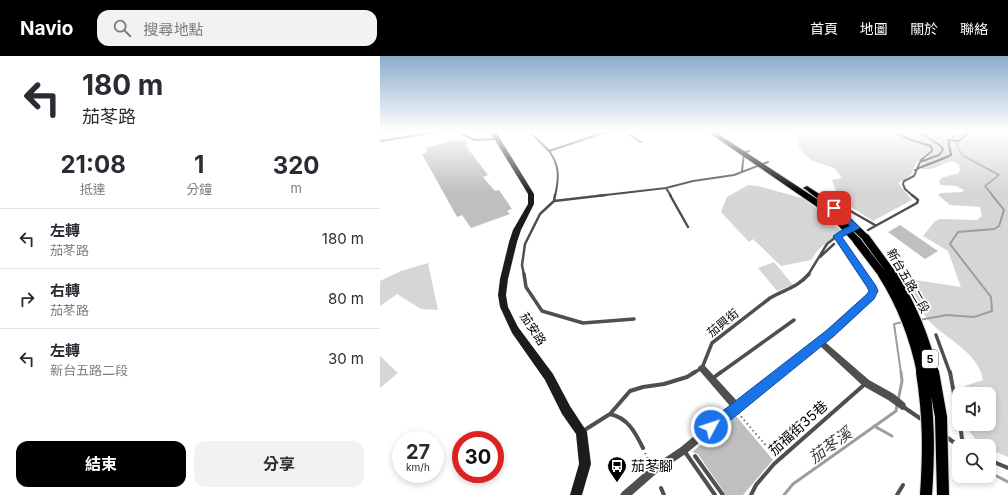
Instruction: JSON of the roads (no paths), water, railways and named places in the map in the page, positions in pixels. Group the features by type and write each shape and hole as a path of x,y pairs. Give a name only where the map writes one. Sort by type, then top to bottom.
{"main road":[{"name":"新台五路二段","path":"747,152 818,195 834,208 852,229"},
{"name":"新台五路二段","path":"764,163 852,229 864,236 885,264 907,302 918,324 936,383 942,426 943,495"},
{"name":"新台五路二段","path":"864,236 877,266 905,318 916,353 925,392 928,424 926,495"}],"street":[{"name":"茄安路","path":"505,152 531,194 531,204 517,230 504,279 502,295 504,307 515,330 549,377 566,410 581,432 585,464 576,495"},
{"path":"625,495 654,470 684,450 735,407 819,341 871,296 873,291 872,286 837,236 852,229"},
{"path":"819,341 866,383 891,397 902,406"},
{"path":"702,368 735,407"}],"lane":[{"path":"550,152 554,157 559,177 554,201 540,214 525,244 522,265 526,287 542,311 584,323 634,319"},
{"path":"742,171 746,152"},
{"path":"864,236 875,225 917,203 918,200 906,189 903,184 904,181 914,176 915,170 920,162 930,152"},
{"path":"920,162 941,152"},
{"path":"915,170 926,164 940,161 951,155 951,152"},
{"path":"554,201 666,188 693,181 734,175 764,163"},
{"path":"666,188 688,228"},
{"path":"834,208 838,204 875,225"},
{"name":"茄興街","path":"702,368 712,343 770,298 780,292 799,285 808,275 827,244 837,236"},
{"name":"茄興街","path":"817,259 834,244"},
{"path":"712,379 794,320"},
{"path":"936,335 952,379 953,387"},
{"path":"581,432 610,414 630,391 643,387 664,384 687,377 702,368"},
{"name":"茄福街35巷","path":"751,495 756,485 778,461 866,383"},
{"path":"902,406 952,441"},
{"path":"610,414 618,415 627,421 643,448"},
{"path":"684,450 715,495"},
{"path":"695,456 723,495"},
{"path":"996,463 1008,468"},
{"path":"897,495 903,485"},
{"path":"661,488 664,495"}],"waterway":[{"path":"961,152 962,155 999,175 985,186 993,196"},
{"path":"919,320 947,315 974,317 992,311 991,297 950,244 958,232 994,229 999,226 1004,210 992,195"},
{"path":"901,373 894,324 903,322"},
{"path":"898,401 902,381 901,372"},
{"path":"874,426 896,411 897,405"},
{"name":"茄苳溪","path":"784,495 793,484 874,426"},
{"name":"茄苳溪","path":"874,426 892,436"},
{"name":"茄苳溪","path":"996,476 1008,482"}],"place":[{"name":"茄苳腳","path":"617,483"}]}
